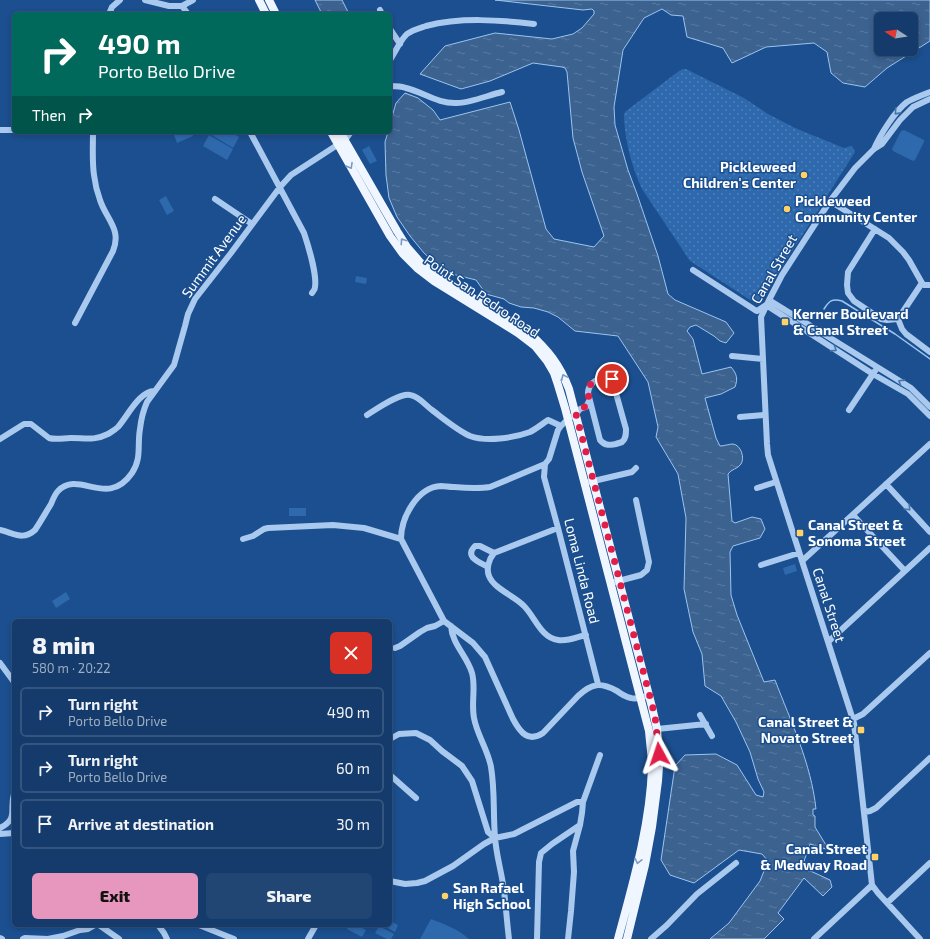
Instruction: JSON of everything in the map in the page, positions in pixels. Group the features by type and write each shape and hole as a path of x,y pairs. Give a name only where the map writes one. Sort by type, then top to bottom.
{"main road":[{"path":"259,0 265,12"},
{"path":"269,0 275,12"},
{"name":"Point San Pedro Road","path":"333,134 342,143 407,247 420,262 436,275 519,326 539,341 554,359 564,376 569,389 576,414 589,482 645,697 649,731 652,766 651,790 645,832 618,939"},
{"name":"Point San Pedro Road","path":"340,134 342,143 390,236 403,254 434,281 518,333 535,346 547,361 558,384 589,482"},
{"name":"Point San Pedro Road","path":"627,939 645,864 652,827 659,766 655,716 645,697"}],"street":[{"path":"110,12 112,7 119,0"},
{"path":"145,0 169,6 182,6 193,0"},
{"path":"182,6 186,12"},
{"path":"392,57 407,34 419,28 442,23 468,21 505,20 534,24"},
{"path":"392,32 400,44"},
{"path":"392,86 407,88 433,99 448,103 468,102 502,92"},
{"path":"874,149 894,115 906,103 930,92"},
{"path":"874,149 882,144 900,120 913,107 930,99"},
{"path":"0,130 12,130"},
{"path":"75,323 116,245 114,229 100,200 94,176 93,134"},
{"path":"251,134 304,233 314,276 315,289 312,293"},
{"name":"Summit Avenue","path":"0,530 23,536 32,533 36,530 58,491 68,485 76,484 100,489 115,488 126,481 137,464 140,444 140,429 144,409 147,402 174,365 188,314 195,299 232,253 280,187 291,175 342,143 349,134"},
{"name":"Canal Street","path":"872,885 856,731 767,451 762,315 767,302 782,276 830,201 855,168 874,149"},
{"path":"216,199 252,224"},
{"path":"830,201 889,238 909,260 922,283 930,285"},
{"path":"875,229 848,272 848,293 854,301 881,319 898,319"},
{"path":"693,270 757,311 767,302"},
{"path":"898,319 922,283"},
{"path":"767,302 911,388 930,407"},
{"path":"767,302 873,374 908,394 930,416"},
{"path":"898,319 902,330 930,352"},
{"path":"732,356 763,359"},
{"path":"849,410 877,368"},
{"path":"609,376 612,379 626,429 626,436 623,441 621,443 609,445 604,444 600,440 593,414 588,387 593,381 609,376"},
{"path":"0,439 24,424 31,424 52,439 95,439 117,428 143,396 151,391 155,391"},
{"path":"367,416 397,397 410,394 459,429 471,436 486,440 531,432 548,420 561,426"},
{"path":"590,401 586,407 580,409 558,430 549,459 545,464 490,487 439,486 422,493 412,505 404,521 401,539 444,621 473,643 484,657 517,727 522,733 528,736 538,736 544,732 584,690 591,686 598,684 604,685 630,698 645,697"},
{"path":"576,414 585,412 593,414"},
{"path":"740,417 765,415"},
{"path":"802,561 930,444"},
{"name":"Loma Linda Road","path":"545,464 544,477 598,684"},
{"path":"589,482 632,472 636,468"},
{"path":"757,488 776,482"},
{"path":"886,484 930,532"},
{"path":"615,582 641,575 647,570 649,562 636,500"},
{"path":"853,515 905,571"},
{"path":"243,539 253,536 268,528 333,525 364,528 401,539"},
{"path":"558,528 494,553 488,567 489,578 494,584 524,605 542,631 549,637 558,640 567,640 586,636"},
{"path":"488,567 472,557 470,554 471,550 475,546 480,546 494,553"},
{"path":"828,642 930,548"},
{"path":"761,565 800,553"},
{"path":"395,648 420,632 444,621"},
{"path":"451,626 454,640 466,657 472,673 474,688 474,717 477,728 488,752 491,766 495,838 504,890 509,939"},
{"path":"853,719 863,714 930,653"},
{"path":"0,663 12,679"},
{"path":"700,715 712,736"},
{"path":"657,729 706,724"},
{"path":"392,738 400,734 416,733 430,740 462,766 472,781 488,832 495,838"},
{"path":"568,939 574,872 573,851 580,825 582,802 600,755"},
{"path":"865,812 876,808 930,758"},
{"path":"392,777 416,798"},
{"path":"392,881 405,884 425,881 453,866 495,838 514,834 573,804 582,802"},
{"path":"0,828 7,825 11,820 12,815"},
{"path":"537,939 539,862 541,853 580,825"},
{"path":"0,834 12,833"},
{"path":"651,939 697,894 736,863"},
{"path":"887,903 930,863"},
{"path":"814,939 872,885 920,939"},
{"path":"23,939 63,936 91,927"},
{"path":"102,927 119,939"},
{"path":"160,927 167,939"},
{"path":"204,927 234,939"},
{"path":"308,939 315,927"}],"shaded area":[{"path":"683,69 686,69 744,98 768,114 795,128 844,148 852,146 855,152 758,305 690,261 642,189 635,172 625,133 624,114"},
{"path":"904,130 924,140 915,160 913,161 893,151 892,149 901,131"},
{"path":"192,134 193,136 177,143 174,135"},
{"path":"210,134 234,134 239,137 233,148"},
{"path":"209,135 233,149 227,160 203,146"},
{"path":"369,146 377,161 370,164 362,150"},
{"path":"166,196 174,211 167,215 159,200"},
{"path":"356,276 367,278 366,284 355,282"},
{"path":"289,508 306,508 306,516 289,516"},
{"path":"795,564 797,571 785,575 783,568"},
{"path":"66,592 70,599 56,608 52,601"},
{"path":"431,919 456,930 469,939 420,939"},
{"path":"392,922 398,925 395,932 386,927 392,927"},
{"path":"348,927 360,927 366,930 362,937 347,929"},
{"path":"378,927 381,927 394,934 391,939 387,939 375,933"}],"water":[{"path":"315,0 342,0 348,12 321,12"},
{"path":"495,0 930,0 930,41 918,49 918,12 874,12 874,56 906,56 887,68 865,87 843,83 831,73 827,52 814,43 766,47 732,63 723,48 687,37 683,16 671,15 662,9 644,18 623,50 614,107 615,125 628,170 658,256 668,294 675,300 726,322 734,333 726,343 720,341 696,325 690,327 687,331 693,339 702,374 731,367 736,374 737,379 735,387 721,394 705,398 716,438 720,446 733,444 736,445 742,452 743,458 741,464 728,474 732,521 735,523 752,517 761,519 765,529 760,538 733,546 730,552 731,595 737,615 764,682 775,680 794,727 810,775 816,809 813,809 813,815 815,816 815,827 829,850 810,844 802,867 830,880 832,887 823,896 804,878 778,913 784,919 764,939 710,939 729,923 760,881 768,861 762,854 739,850 694,883 670,875 661,860 675,766 685,755 716,754 737,765 756,795 763,797 764,792 758,779 750,752 736,722 721,696 705,686 702,654 693,632 684,589 686,518 678,474 656,437 658,427 648,382 618,336 575,331 558,317 548,312 534,308 521,307 509,303 504,299 486,294 476,280 452,274 439,267 424,253 410,236 397,217 389,198 386,175 385,142 387,134 392,134 392,117 396,103 405,93 418,98 433,110 440,120 510,102 546,229 554,239 594,247 604,236 582,172 573,138 567,72 565,68 533,63 490,81 461,89 420,74 445,46 495,33 552,39 573,34 582,28 594,14 592,9 583,10"}],"waterway":[{"path":"824,309 831,301 842,301 895,334 930,359"}],"place":[{"name":"Pickleweed Children's Center","path":"804,175"},
{"name":"Pickleweed Community Center","path":"787,209"},
{"name":"Kerner Boulevard & Canal Street","path":"785,322"},
{"name":"Canal Street & Sonoma Street","path":"800,533"},
{"name":"Canal Street & Novato Street","path":"861,730"},
{"name":"Canal Street & Medway Road","path":"875,857"},
{"name":"San Rafael High School","path":"445,896"}],"route":[{"path":"612,379 609,376 605,376 593,381 588,387 590,401 586,407 580,409 576,414 655,716 659,754"}]}
